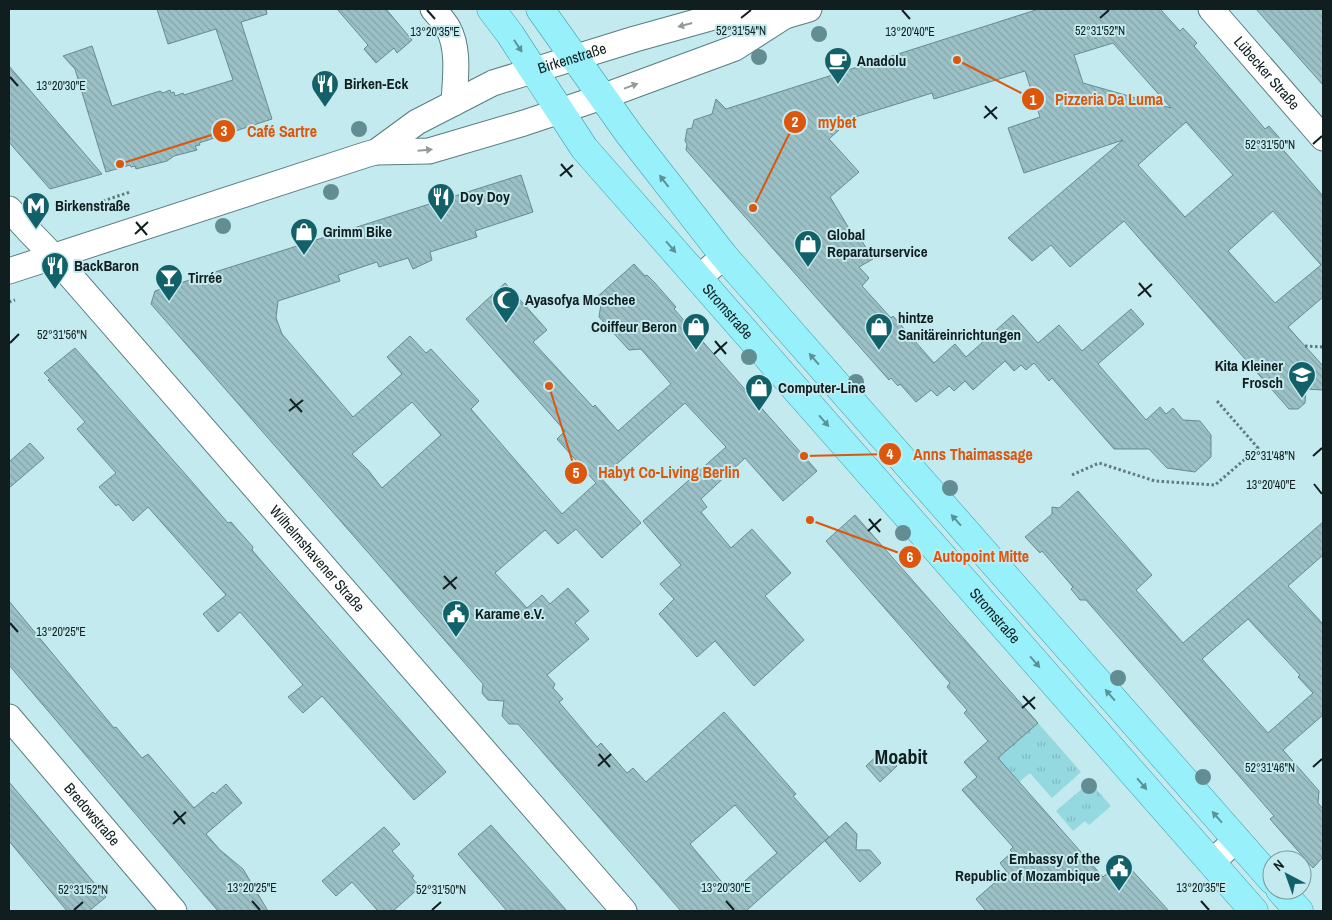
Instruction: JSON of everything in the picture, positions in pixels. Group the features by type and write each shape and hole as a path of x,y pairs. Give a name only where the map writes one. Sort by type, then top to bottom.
{"main road":[{"name":"Stromstraße","path":"491,9 510,34 584,148 1254,911"},
{"path":"540,9 665,183 724,256 1262,869"},
{"path":"1289,900 1299,911"}],"street":[{"path":"433,9 447,26 453,40 456,64 454,103"},
{"name":"Birkenstraße","path":"9,271 376,152 429,151 524,123 602,97 735,48 785,16 809,9"},
{"name":"Lübecker Straße","path":"1211,9 1323,138"},
{"name":"Birkenstraße","path":"376,152 417,122 493,83 635,39 721,15 785,16"},
{"name":"Wilhelmshavener Straße","path":"9,209 54,257 624,911"},
{"name":"Stromstraße","path":"698,278 724,256"},
{"name":"Bredowstraße","path":"9,717 174,911"},
{"path":"1211,863 1236,839"}],"path":[{"path":"103,201 130,192"},
{"path":"9,302 15,300"},
{"path":"1305,346 1323,347"},
{"path":"1072,475 1100,463 1155,482 1215,485 1258,448 1217,402"}],"green space":[{"path":"1038,723 1081,772 1052,798 1030,773 1019,782 998,758"},
{"path":"1090,782 1111,806 1089,825 1085,821 1073,831 1056,811"}],"building":[{"path":"157,9 266,9 267,14 241,22 272,119 199,143 200,145 195,146 197,150 174,156 167,161 136,169 135,166 131,167 130,165 106,172 75,69 63,56 92,46 112,106 160,91 163,93 170,90 171,93 174,92 175,96 183,93 184,95 233,80 216,29 168,44"},
{"path":"337,9 386,9 412,40 397,53 394,48 376,63 364,49 368,45"},
{"path":"1039,9 1160,9 1180,31 1183,28 1197,43 1194,46 1265,129 1269,126 1283,142 1279,145 1323,196 1323,297 1288,327 1323,366 1323,390 1306,389 1305,403 1298,409 1289,409 1124,221 1070,267 1051,245 1032,261 1008,238 1123,140 1024,173 1008,128 1040,117 1025,71 934,99 932,93 852,118 829,139 859,172 830,197 856,240 860,238 873,259 859,267 869,278 862,286 891,318 893,316 934,363 955,344 966,357 1013,315 1038,343 1059,325 1082,351 1131,309 1144,324 1098,364 1146,420 1160,407 1166,414 1173,408 1183,420 1200,421 1211,435 1211,457 1195,472 1167,468 1149,449 1114,449 1052,378 1049,381 1034,363 1026,370 1021,365 1014,371 1005,361 973,390 965,381 954,391 949,386 937,396 931,390 916,402 900,384 898,386 891,378 889,380 686,150 687,129 692,128 694,120 712,114 716,99 726,109","holes":["1113,43 1171,108 1083,83 1074,55","1186,122 1233,175 1185,217 1138,165","1273,211 1321,265 1275,303 1228,251"]},
{"path":"1256,9 1323,9 1323,85 1299,58"},
{"path":"9,66 102,174 50,189 14,148 9,142"},
{"path":"521,175 533,212 475,231 477,237 430,252 432,260 413,269 408,258 379,267 377,262 338,275 340,281 278,301 276,318 282,334 353,417 402,374 387,357 410,336 426,353 431,349 479,401 471,409 562,514 596,483 557,439 565,431 466,319 505,283 547,330 533,342 593,407 595,405 618,431 671,384 641,349 629,350 599,317 601,304 596,298 634,264 645,276 647,275 654,282 676,307 674,309 817,471 783,501 745,458 701,499 707,507 701,512 731,548 752,529 791,573 765,596 804,640 754,686 715,641 697,657 659,614 674,599 660,584 681,565 643,521 726,447 685,403 601,478 641,523 602,558 576,529 558,544 545,530 495,573 527,608 542,595 550,604 568,588 589,611 575,623 589,639 547,675 555,684 553,688 563,699 559,702 597,747 601,743 627,773 633,768 646,782 724,712 796,794 793,796 829,837 748,911 681,911 518,724 509,724 502,716 504,701 488,700 482,693 483,684 151,304 155,291","holes":["412,402 441,435 382,488 352,454","735,805 777,853 731,893 690,844"]},
{"path":"75,348 228,523 231,522 253,547 252,550 263,563 446,772 414,800 322,696 303,713 288,697 303,685 240,612 218,632 203,614 226,595 148,507 133,521 99,487 116,473 77,429 85,422 44,373"},
{"path":"30,443 44,458 9,488 9,462"},
{"path":"1078,491 1152,575 1136,590 1183,643 1323,522 1323,555 1288,586 1323,624 1323,715 1283,750 1319,791 1318,803 1323,809 1323,857 1313,868 1312,850 1297,850 1270,819 1274,816 1086,600 1080,600 1071,589 1073,587 1042,551 1040,553 1025,537 1052,514 1052,507 1059,508","holes":["1248,619 1300,675 1298,677 1313,693 1268,733 1202,659"]},
{"path":"855,515 1038,723 998,758 1103,877 1117,865 1124,872 1129,867 1169,911 986,911 976,899 1007,872 1000,863 1012,852 1010,850 1013,847 962,790 977,777 964,762 988,741 964,713 967,710 947,687 950,683 826,541"},
{"path":"9,601 114,728 116,727 142,758 148,754 194,808 226,784 242,803 206,834 220,850 243,869 268,911 218,911 9,665"},
{"path":"883,750 897,766 880,782 866,766"},
{"path":"9,782 106,897 89,911 67,911 9,841"},
{"path":"846,822 857,834 856,850 870,850 881,863 860,882 825,841"},
{"path":"491,825 567,911 507,911 458,854"},
{"path":"384,827 400,844 392,851 414,876 412,878 420,887 393,911 378,911 352,882 336,896 322,881"}],"place":[{"name":"Pizzeria Da Luma","path":"957,60"},
{"name":"Anadolu","path":"838,85"},
{"name":"Birken-Eck","path":"325,108"},
{"name":"Café Sartre","path":"120,164"},
{"name":"mybet","path":"753,208"},
{"name":"Doy Doy","path":"441,221"},
{"name":"Birkenstraße","path":"36,230"},
{"name":"Grimm Bike","path":"304,256"},
{"name":"Global Reparaturservice","path":"808,268"},
{"name":"BackBaron","path":"55,290"},
{"name":"Tirrée","path":"169,302"},
{"name":"Ayasofya Moschee","path":"506,324"},
{"name":"Coiffeur Beron","path":"696,351"},
{"name":"hintze Sanitäreinrichtungen","path":"879,351"},
{"name":"Habyt Co-Living Berlin","path":"549,386"},
{"name":"Kita Kleiner Frosch","path":"1302,399"},
{"name":"Computer-Line","path":"759,412"},
{"name":"Anns Thaimassage","path":"804,456"},
{"name":"Autopoint Mitte","path":"810,520"},
{"name":"Karame e.V.","path":"456,638"},
{"name":"Embassy of the Republic of Mozambique","path":"1119,892"}],"district":[{"name":"Moabit","path":"901,757"}]}
